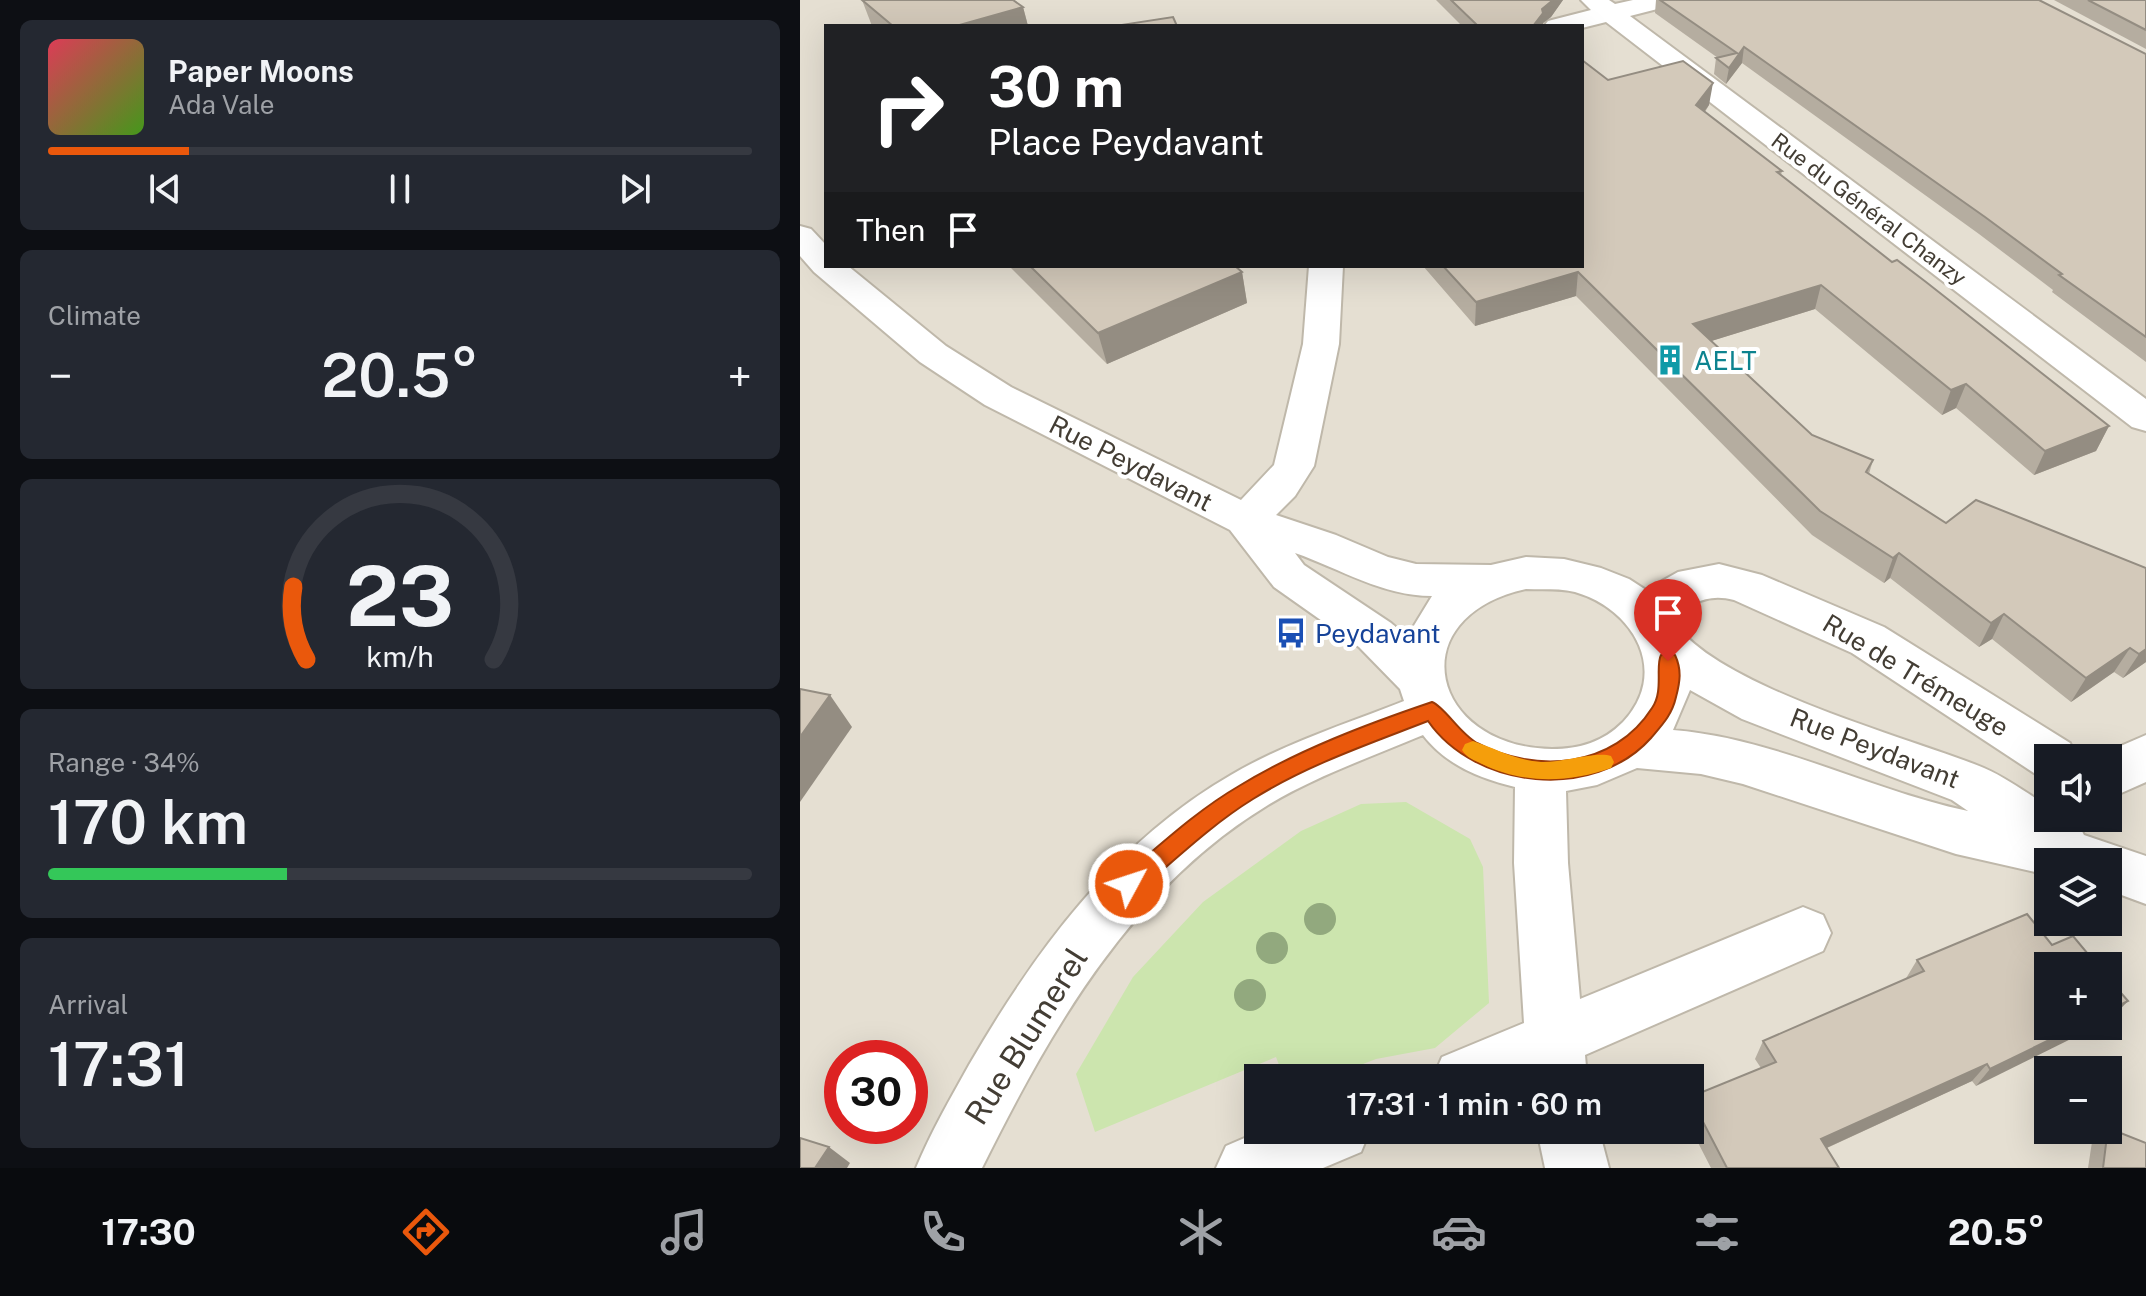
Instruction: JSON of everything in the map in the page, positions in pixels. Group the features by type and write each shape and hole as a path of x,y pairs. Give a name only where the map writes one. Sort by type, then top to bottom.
{"street":[{"path":"1562,24 1602,7 1664,0"},
{"name":"Rue du Général Chanzy","path":"1602,7 2146,418"},
{"name":"Rue Peydavant","path":"800,236 824,264"},
{"name":"Rue Peydavant","path":"828,268 933,354 998,396 1245,520 1289,576 1375,635 1425,694"},
{"path":"1326,268 1321,344 1294,466 1281,486 1245,520 1321,546 1378,571 1416,580 1489,581 1526,573 1565,574 1588,579 1617,594 1654,630 1671,677 1663,710 1630,747 1606,761 1575,769 1540,771 1500,763 1467,747 1447,732 1425,694 1424,648 1436,625 1457,599 1489,581"},
{"name":"Rue de Trémeuge","path":"1654,630 1673,594 1694,584 1719,580 1746,587 1868,640 2034,746"},
{"name":"Rue Peydavant","path":"1654,630 1717,685 1759,705 1970,785 2074,848"},
{"name":"Rue Blumerel","path":"948,1168 995,1076 1069,959 1129,884 1208,818 1246,792 1425,694"},
{"name":"Rue Peydavant","path":"1630,747 1701,753 1743,763 1956,831 2034,848"},
{"path":"2122,771 2146,756"},
{"path":"1540,771 1541,863 1555,1059"},
{"name":"Rue Peydavant","path":"2122,871 2146,880"},
{"path":"1531,1064 1555,1059 1803,933"},
{"path":"1248,1168 1305,1144"},
{"path":"1571,1144 1577,1168"}],"shaded area":[{"path":"800,0 2146,0 2146,1168 800,1168"}],"green space":[{"path":"1406,802 1470,839 1483,867 1489,1003 1435,1048 1363,1064 1279,1064 1276,1057 1259,1064 1244,1064 1244,1070 1095,1132 1076,1074 1133,977 1203,902 1301,831 1361,804"}],"building":[{"path":"862,0 1013,0 1023,7 963,24 891,24"},
{"path":"1451,0 1553,0 1542,9 1543,13 1535,24 1476,24"},
{"path":"1660,0 2039,0 2146,54 2146,337 1985,217 1744,47 1729,68 1716,58 1737,53"},
{"path":"2088,0 2146,0 2146,30"},
{"path":"1173,17 1176,24 1128,24"},
{"path":"1683,61 1713,83 1696,105 1892,262 1897,260 2109,426 2045,451 1966,384 1951,390 1821,285 1693,324 1812,435 1873,460 1866,472 1946,523 1976,500 2146,568 2146,649 2139,654 2130,648 2086,678 2004,614 1991,623 1899,553 1893,558 1820,511 1578,272 1476,302 1445,268 1584,268 1584,62 1608,80"},
{"path":"1032,268 1237,268 1242,272 1098,333"},
{"path":"800,689 830,695 800,737"},
{"path":"2027,914 2034,923 2034,936 2045,936 2052,945 2073,936 2086,952 2034,952 2034,1040 2049,1040 1990,1069 1987,1064 1821,1139 1839,1168 1727,1168 1704,1124 1704,1091 1776,1062 1763,1041 1924,971 1917,960"},
{"path":"2122,1134 2146,1143 2146,1168 2103,1168 2106,1144 2122,1144"},
{"path":"800,1138 829,1147 815,1168 800,1168"}],"slow traffic":[{"path":"1473,750 1500,763 1540,771 1575,769 1603,762"}],"place":[{"name":"AELT","path":"1670,360"},
{"name":"Peydavant","path":"1291,633"}],"route":[{"path":"1129,884 1208,818 1246,792 1297,764 1432,710 1447,732 1467,747 1500,763 1540,771 1575,769 1606,761 1630,747 1663,710 1671,677 1668,661"}]}
